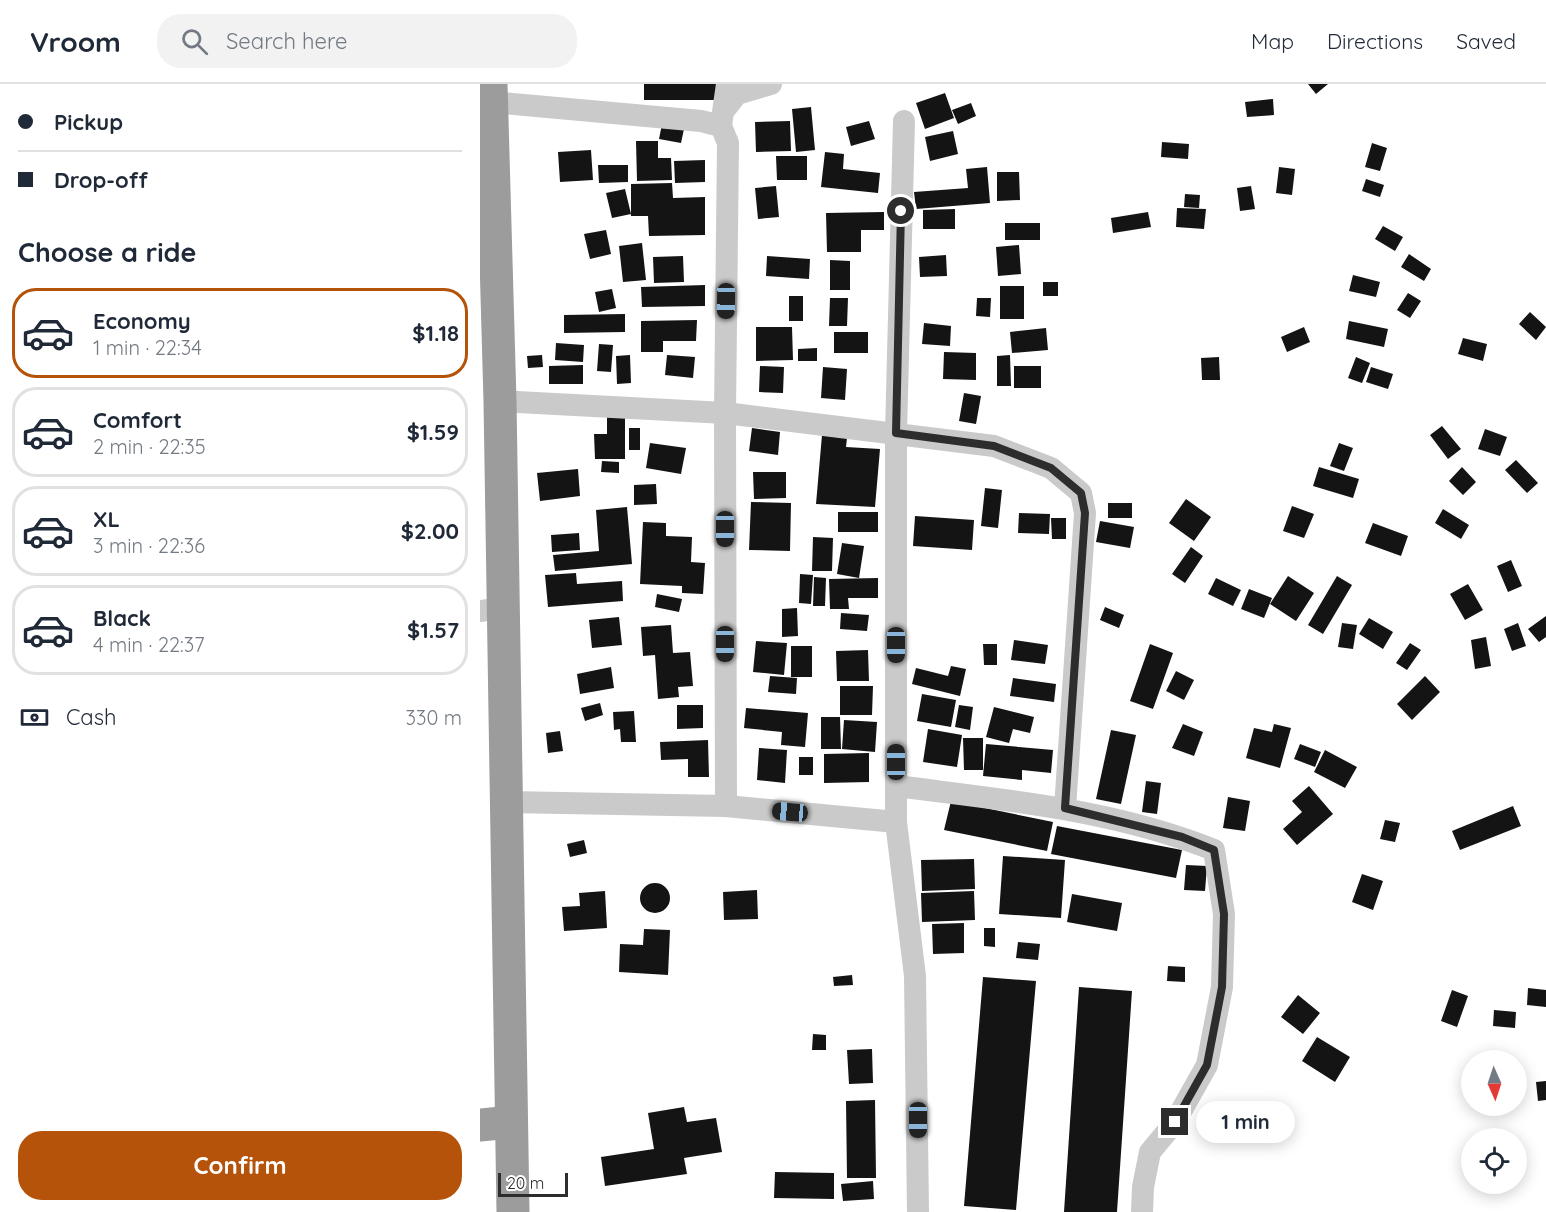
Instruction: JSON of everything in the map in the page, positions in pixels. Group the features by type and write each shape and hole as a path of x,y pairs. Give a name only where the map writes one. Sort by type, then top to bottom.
{"highway":[{"path":"491,93 500,401 491,609 505,801 495,1123 513,1212"}],"street":[{"path":"726,806 725,413 728,143 724,117 728,84"},
{"path":"491,93 701,122 724,117 737,94 771,84"},
{"path":"904,122 896,433 896,822 915,976 918,1212"},
{"path":"500,401 725,413 896,433 994,446 1051,468 1081,493 1085,513 1065,808"},
{"path":"896,786 1065,808 1182,837 1214,850 1224,914 1222,987 1207,1065 1175,1122 1150,1152 1143,1187 1142,1212"},
{"path":"505,801 726,806 896,822"}],"building":[{"path":"644,84 719,84 719,100 644,100"},
{"path":"1308,84 1328,84 1316,94"},
{"path":"945,93 954,118 925,129 916,103"},
{"path":"1273,99 1274,115 1247,117 1245,102"},
{"path":"971,103 976,116 958,124 952,110"},
{"path":"811,107 815,150 796,152 792,109"},
{"path":"790,121 791,151 756,152 755,122"},
{"path":"869,121 875,139 851,146 846,127"},
{"path":"662,124 684,129 681,143 659,139"},
{"path":"953,131 958,154 930,161 925,137"},
{"path":"636,141 658,141 658,158 671,158 672,180 637,181"},
{"path":"1162,142 1189,144 1188,159 1161,157"},
{"path":"1372,143 1387,148 1380,171 1365,167"},
{"path":"591,150 593,180 560,182 558,152"},
{"path":"825,152 844,154 843,169 880,173 878,193 821,187"},
{"path":"776,156 807,156 807,180 777,180"},
{"path":"705,160 705,182 675,183 674,161"},
{"path":"598,165 628,165 628,182 599,183"},
{"path":"987,167 990,203 916,209 914,192 968,188 966,169"},
{"path":"1279,167 1295,169 1292,195 1276,193"},
{"path":"997,172 1019,172 1020,200 997,201"},
{"path":"1366,179 1384,185 1380,197 1362,191"},
{"path":"672,183 673,198 705,197 705,235 649,236 648,216 631,216 631,184"},
{"path":"776,186 779,217 758,219 755,188"},
{"path":"1251,186 1255,209 1240,211 1237,188"},
{"path":"625,189 631,214 612,218 606,193"},
{"path":"1185,194 1200,195 1199,208 1184,207"},
{"path":"1177,208 1206,209 1204,229 1176,227"},
{"path":"955,209 955,229 923,229 923,210"},
{"path":"884,212 884,230 861,230 861,252 827,252 826,213"},
{"path":"1148,212 1151,227 1113,233 1111,218"},
{"path":"1005,223 1040,223 1040,240 1005,240"},
{"path":"1383,226 1403,237 1395,251 1375,239"},
{"path":"606,230 611,254 590,259 584,234"},
{"path":"642,243 646,280 623,282 619,246"},
{"path":"1019,245 1021,274 998,276 996,247"},
{"path":"1409,254 1431,269 1424,281 1401,267"},
{"path":"946,255 947,276 920,277 919,257"},
{"path":"683,256 684,282 654,283 653,257"},
{"path":"767,256 810,259 809,279 766,276"},
{"path":"830,260 850,261 850,290 830,290"},
{"path":"1353,275 1380,282 1376,297 1349,291"},
{"path":"1043,282 1058,282 1058,296 1043,296"},
{"path":"705,285 705,306 642,307 641,287"},
{"path":"1000,286 1024,286 1024,319 1000,319"},
{"path":"612,289 616,308 599,312 595,292"},
{"path":"1408,293 1421,301 1410,318 1397,310"},
{"path":"789,296 803,296 803,321 789,321"},
{"path":"830,298 848,298 847,326 829,326"},
{"path":"977,298 991,298 990,317 976,316"},
{"path":"1530,312 1546,327 1536,340 1519,324"},
{"path":"625,314 625,332 564,333 564,315"},
{"path":"697,320 696,341 663,341 663,352 641,352 641,321"},
{"path":"1349,321 1388,329 1384,347 1346,339"},
{"path":"924,323 951,326 950,346 922,344"},
{"path":"756,327 792,327 793,360 756,361"},
{"path":"1304,327 1310,342 1287,352 1281,337"},
{"path":"1046,328 1048,350 1012,353 1010,332"},
{"path":"834,332 868,332 868,353 834,353"},
{"path":"1463,338 1487,344 1483,361 1458,354"},
{"path":"556,343 584,345 583,362 555,360"},
{"path":"599,344 613,345 611,372 597,371"},
{"path":"817,348 817,361 798,361 798,349"},
{"path":"944,352 976,353 976,380 943,379"},
{"path":"542,355 543,367 528,368 527,356"},
{"path":"630,355 631,383 617,384 616,356"},
{"path":"667,355 695,357 693,378 665,375"},
{"path":"1010,355 1011,386 997,386 997,356"},
{"path":"1219,357 1220,380 1202,380 1201,358"},
{"path":"1356,357 1370,363 1362,383 1348,378"},
{"path":"583,365 583,384 549,384 549,366"},
{"path":"760,366 784,367 783,393 759,392"},
{"path":"1014,366 1041,366 1041,388 1014,388"},
{"path":"823,367 847,369 845,400 821,398"},
{"path":"1371,367 1393,374 1388,389 1366,382"},
{"path":"964,393 981,396 976,424 959,421"},
{"path":"607,413 625,413 625,459 595,459 594,434 607,434"},
{"path":"1442,426 1461,449 1448,459 1430,435"},
{"path":"629,428 640,428 640,450 629,450"},
{"path":"752,428 780,432 778,455 749,451"},
{"path":"1485,429 1507,437 1500,456 1478,449"},
{"path":"822,435 847,438 846,447 880,449 875,507 816,504"},
{"path":"650,443 686,448 681,474 646,468"},
{"path":"1339,443 1353,448 1344,471 1330,466"},
{"path":"1516,460 1538,483 1527,493 1505,470"},
{"path":"602,461 619,462 619,473 601,472"},
{"path":"1319,467 1359,479 1353,498 1313,486"},
{"path":"1462,467 1476,482 1463,495 1449,481"},
{"path":"578,469 580,496 540,501 537,473"},
{"path":"753,472 786,472 786,498 754,499"},
{"path":"656,484 657,504 634,505 634,485"},
{"path":"985,488 1002,490 998,528 981,526"},
{"path":"1186,499 1211,517 1194,541 1169,523"},
{"path":"751,502 791,503 790,551 749,550"},
{"path":"1108,503 1132,503 1132,518 1108,518"},
{"path":"1292,506 1314,514 1304,538 1283,531"},
{"path":"627,507 632,564 555,571 553,555 599,551 596,510"},
{"path":"1443,509 1469,525 1461,539 1435,523"},
{"path":"838,512 878,512 878,532 838,532"},
{"path":"1019,513 1050,514 1049,534 1018,533"},
{"path":"915,516 974,520 972,550 913,546"},
{"path":"1051,518 1066,518 1066,539 1052,539"},
{"path":"1100,521 1134,527 1130,548 1096,542"},
{"path":"643,522 666,523 666,536 692,537 691,562 705,563 703,594 682,593 682,586 640,584"},
{"path":"1373,523 1408,536 1401,556 1365,543"},
{"path":"579,533 580,550 552,552 551,535"},
{"path":"813,537 833,538 832,571 812,571"},
{"path":"842,543 864,546 859,578 837,574"},
{"path":"1191,547 1203,556 1185,583 1172,574"},
{"path":"1511,560 1522,586 1508,592 1497,566"},
{"path":"576,573 577,584 622,581 623,601 548,607 545,575"},
{"path":"800,574 813,575 811,604 799,603"},
{"path":"1288,576 1314,593 1296,621 1270,604"},
{"path":"1337,576 1352,585 1323,634 1308,625"},
{"path":"814,577 826,578 825,606 813,606"},
{"path":"878,578 878,598 848,598 849,609 830,609 829,579"},
{"path":"1216,578 1241,590 1233,606 1208,594"},
{"path":"1468,584 1483,610 1465,620 1450,594"},
{"path":"1249,589 1272,598 1264,618 1241,609"},
{"path":"657,594 682,599 679,612 655,607"},
{"path":"1105,607 1124,615 1119,628 1100,620"},
{"path":"797,608 798,636 782,637 782,609"},
{"path":"841,613 869,615 867,631 840,629"},
{"path":"1546,616 1546,637 1539,642 1528,629"},
{"path":"619,617 622,645 592,648 589,620"},
{"path":"1369,618 1393,632 1383,649 1359,634"},
{"path":"1342,623 1357,625 1353,649 1338,647"},
{"path":"1518,623 1526,646 1512,651 1504,629"},
{"path":"671,625 673,653 690,652 693,686 678,687 679,697 658,699 655,655 643,656 641,627"},
{"path":"1486,637 1491,666 1475,669 1471,640"},
{"path":"1014,640 1048,645 1045,664 1011,660"},
{"path":"756,641 787,643 784,675 753,672"},
{"path":"1410,643 1421,650 1407,670 1396,663"},
{"path":"983,644 997,644 997,665 984,665"},
{"path":"1150,644 1173,653 1153,709 1130,701"},
{"path":"791,646 812,646 812,677 791,677"},
{"path":"868,650 869,681 837,681 836,651"},
{"path":"951,666 966,669 960,696 912,684 916,668 948,676"},
{"path":"611,667 614,688 580,694 577,674"},
{"path":"1176,671 1194,680 1184,700 1166,691"},
{"path":"770,676 797,678 796,694 768,692"},
{"path":"1425,676 1440,692 1412,720 1397,704"},
{"path":"1013,678 1056,684 1054,702 1010,696"},
{"path":"840,686 873,686 872,715 840,715"},
{"path":"922,694 956,700 951,727 917,721"},
{"path":"600,703 603,715 585,721 581,708"},
{"path":"677,705 703,705 703,728 677,729"},
{"path":"959,705 973,707 970,730 955,727"},
{"path":"994,707 1034,717 1030,733 1013,729 1009,743 986,737"},
{"path":"746,708 808,713 805,747 781,745 782,732 744,728"},
{"path":"634,711 636,742 621,742 620,729 614,730 613,712"},
{"path":"821,717 840,717 841,749 821,749"},
{"path":"844,720 877,722 875,752 842,749"},
{"path":"1183,724 1203,732 1194,756 1172,748"},
{"path":"1274,724 1291,728 1280,768 1246,758 1254,728 1272,732"},
{"path":"928,729 962,735 957,767 923,762"},
{"path":"1111,730 1136,735 1121,804 1096,799"},
{"path":"560,731 563,751 548,753 546,733"},
{"path":"963,738 983,738 983,770 964,770"},
{"path":"708,740 709,777 688,777 688,759 661,760 660,742"},
{"path":"986,744 1053,750 1051,773 1022,770 1022,780 983,776"},
{"path":"1300,744 1321,752 1315,767 1294,759"},
{"path":"759,748 787,750 785,783 757,780"},
{"path":"1325,750 1357,767 1345,788 1314,772"},
{"path":"869,753 869,782 824,783 824,754"},
{"path":"799,757 813,757 813,775 799,775"},
{"path":"1146,781 1161,783 1157,814 1142,812"},
{"path":"1309,786 1333,814 1297,845 1283,829 1302,812 1292,801"},
{"path":"1228,797 1250,801 1245,831 1223,828"},
{"path":"951,801 1053,822 1047,851 944,830"},
{"path":"1513,806 1521,826 1460,850 1452,831"},
{"path":"1385,820 1400,823 1395,842 1380,839"},
{"path":"1057,826 1182,850 1176,878 1051,854"},
{"path":"584,840 587,853 570,857 567,844"},
{"path":"1003,856 1065,860 1061,918 999,914"},
{"path":"974,859 975,889 922,891 921,860"},
{"path":"1186,865 1207,866 1205,891 1184,890"},
{"path":"1362,874 1383,881 1373,910 1352,902"},
{"path":"655,883 666,887 670,898 666,909 655,913 644,909 640,898 644,887"},
{"path":"757,890 758,919 724,920 723,892"},
{"path":"605,891 607,928 564,931 562,907 580,906 579,893"},
{"path":"974,891 975,920 922,922 921,893"},
{"path":"1072,894 1122,903 1117,931 1067,922"},
{"path":"964,923 964,953 933,954 932,924"},
{"path":"984,928 995,928 995,947 984,946"},
{"path":"644,929 670,930 668,975 619,972 620,944 643,945"},
{"path":"1018,942 1040,944 1038,960 1016,958"},
{"path":"1168,966 1185,967 1185,982 1167,981"},
{"path":"852,975 853,985 834,986 833,977"},
{"path":"983,977 1036,981 1016,1210 964,1206"},
{"path":"1079,987 1132,991 1117,1212 1064,1212"},
{"path":"1528,988 1546,990 1546,1007 1527,1005"},
{"path":"1452,990 1468,996 1457,1027 1441,1021"},
{"path":"1298,995 1320,1013 1303,1034 1281,1017"},
{"path":"1494,1010 1516,1012 1515,1028 1493,1026"},
{"path":"813,1034 826,1035 826,1050 812,1050"},
{"path":"1317,1037 1350,1057 1335,1082 1302,1061"},
{"path":"872,1049 873,1083 849,1084 847,1050"},
{"path":"1546,1081 1546,1100 1538,1101 1536,1082"},
{"path":"875,1100 876,1178 847,1178 846,1101"},
{"path":"684,1107 687,1122 716,1118 722,1152 684,1158 687,1174 605,1186 601,1157 654,1149 648,1113"},
{"path":"775,1172 834,1173 834,1199 774,1198"},
{"path":"873,1181 874,1199 843,1201 841,1184"}],"route":[{"path":"901,211 896,433 994,446 1051,468 1081,493 1085,513 1065,808 1182,837 1214,850 1224,914 1222,987 1207,1065 1175,1122"}]}
